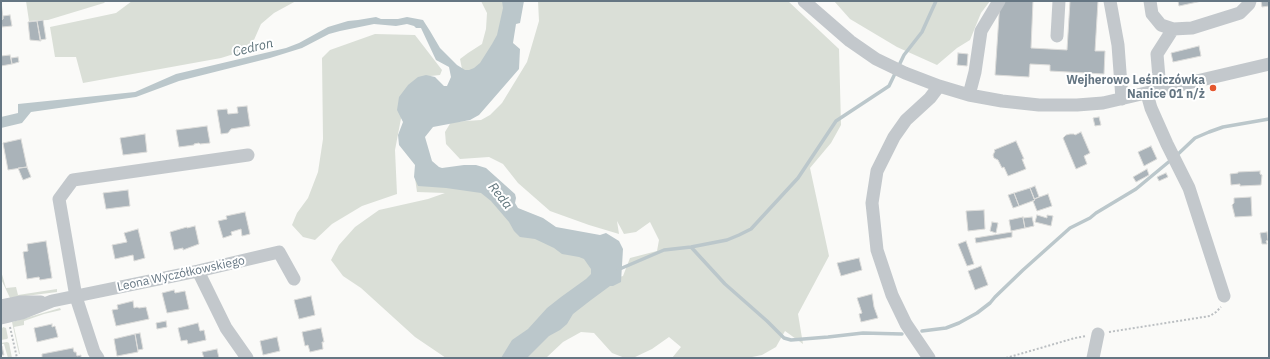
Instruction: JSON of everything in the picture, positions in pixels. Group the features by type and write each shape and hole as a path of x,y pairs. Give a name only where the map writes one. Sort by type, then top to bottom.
{"street":[{"path":"804,1 850,41 876,59 905,73 938,86 969,95 1002,102 1039,105 1103,103 1147,94 1269,64"},
{"path":"969,95 982,31 999,1"},
{"path":"1057,36 1059,1"},
{"path":"1110,1 1118,45 1122,99"},
{"path":"1150,1 1152,14 1161,25 1172,29 1192,28 1240,13 1250,1"},
{"path":"1160,90 1157,54 1172,29"},
{"path":"929,358 906,324 892,296 877,250 872,203 877,171 894,137 906,120 930,98 938,86"},
{"path":"1147,94 1151,108 1188,188 1224,296"},
{"path":"98,358 94,352 76,297 59,199 73,180 248,155"},
{"name":"Leona Wyczółkowskiego","path":"1,306 20,302 52,301 76,297 279,252 294,279"},
{"path":"198,270 226,328 247,358"},
{"name":"Leona Wyczółkowskiego","path":"1,318 22,313 52,301"},
{"path":"1093,358 1098,334"}],"path":[{"path":"1006,358 1075,338 1210,316 1223,305 1224,296"}],"shaded area":[{"path":"26,1 106,1 104,3 48,20 29,21"},
{"path":"132,1 296,1 274,13 261,24 250,49 221,58 83,83 76,57 55,57 50,27 116,13"},
{"path":"481,1 521,1 466,89 460,59 482,44 486,29 487,13"},
{"path":"538,1 788,1 839,49 841,125 831,143 810,168 829,256 798,314 803,344 785,331 776,347 762,355 747,358 672,358 681,347 669,337 652,349 633,358 625,358 612,353 594,333 581,332 563,342 546,358 446,358 415,337 361,288 343,276 331,260 339,245 355,227 379,210 428,199 445,193 417,192 415,178 462,180 589,255 605,281 623,276 630,258 657,251 659,240 650,222 636,232 624,234 617,221 619,234 550,211 518,183 503,164 489,157 460,159 446,144 445,132 451,122 481,120 490,115 502,103 527,62 539,21"},
{"path":"834,1 990,1 981,13 970,40 957,48 937,65 897,47 850,19"},
{"path":"375,34 415,35 442,70 440,75 421,77 407,87 395,150 397,194 362,206 332,224 315,240 303,237 292,225 297,213 308,198 318,172 323,139 322,58 330,50"},
{"path":"1,271 6,288 16,287 18,295 57,289 57,292 10,298 1,279"},
{"path":"60,308 61,310 24,321 24,325 14,327 19,354 12,322"},
{"path":"3,327 6,328 8,338 1,340 1,330"},
{"path":"7,342 9,343 12,358 8,358 4,344 1,344"}],"water":[{"name":"Reda","path":"502,1 524,1 520,23 516,24 513,43 520,49 519,69 479,115 470,120 433,127 425,137 432,161 442,168 476,165 486,168 515,194 515,203 518,208 543,218 556,227 600,235 606,233 619,241 623,249 621,282 610,286 573,314 567,324 549,336 527,358 501,358 512,340 528,329 547,308 586,279 591,274 591,269 584,259 562,254 554,248 535,239 520,237 491,201 481,193 418,186 414,177 415,165 399,145 398,135 403,122 397,110 399,97 408,85 418,77 426,75 435,77 444,86 447,86 451,77 449,67 436,60 421,28 416,28 407,24 396,26 374,24 340,31 329,34 302,48 270,58 179,81 136,97 31,112 22,123 1,128 1,117 18,113 18,104 135,92 176,74 286,48 299,43 328,27 348,21 376,17 381,19 398,19 407,17 423,20 440,48 457,65 465,70 469,70 480,63 497,35 503,8"}],"building":[{"path":"1,1 3,19 1,20"},
{"path":"1000,1 1033,1 1031,48 1067,50 1070,1 1098,1 1095,51 1105,51 1104,74 1050,71 1050,65 1030,64 1029,77 995,75"},
{"path":"1178,1 1202,1 1179,6"},
{"path":"1261,1 1269,1 1269,6 1262,7"},
{"path":"10,15 12,26 2,27 1,20 3,19 3,16"},
{"path":"43,20 46,39 40,40 37,21"},
{"path":"37,21 41,41 30,40 28,22"},
{"path":"1199,46 1201,56 1173,62 1171,53"},
{"path":"958,53 968,54 967,66 957,65"},
{"path":"10,55 12,64 1,66 1,56"},
{"path":"18,57 19,62 12,64 11,58"},
{"path":"247,106 250,126 231,129 228,133 221,134 217,110 227,109 228,114 238,113 237,107"},
{"path":"1099,117 1101,125 1095,126 1093,118"},
{"path":"207,126 210,143 199,143 179,147 176,130"},
{"path":"1081,132 1090,153 1084,156 1087,164 1076,169 1063,138 1066,135 1075,135"},
{"path":"145,134 147,152 123,155 120,138"},
{"path":"21,139 27,167 8,170 3,143"},
{"path":"1016,141 1024,159 1022,159 1026,169 1008,176 1004,167 1002,168 998,160 994,158 994,150"},
{"path":"1151,146 1157,159 1144,166 1138,152"},
{"path":"27,167 31,177 23,180 18,168"},
{"path":"1147,169 1149,175 1136,182 1133,177"},
{"path":"1260,171 1260,174 1262,175 1261,185 1231,185 1230,174"},
{"path":"1166,173 1168,177 1159,181 1157,177"},
{"path":"1035,186 1039,197 1034,199 1030,188"},
{"path":"1030,188 1035,200 1019,206 1014,193"},
{"path":"128,190 130,206 106,209 103,193"},
{"path":"1014,193 1019,206 1013,208 1008,195"},
{"path":"1048,194 1052,206 1037,211 1033,201 1035,200 1034,199"},
{"path":"1251,197 1252,216 1235,217 1232,205 1234,203 1234,198"},
{"path":"984,210 985,229 968,231 966,211"},
{"path":"245,212 250,234 242,236 241,229 231,232 232,235 223,238 218,221 227,219 226,216"},
{"path":"1037,215 1047,218 1047,215 1053,216 1051,226 1035,222"},
{"path":"1023,217 1025,228 1011,231 1009,220"},
{"path":"1032,217 1034,226 1025,228 1023,218"},
{"path":"992,222 998,223 996,233 990,231"},
{"path":"195,226 199,244 183,250 183,248 174,250 170,232"},
{"path":"138,229 145,258 134,261 133,255 115,259 112,245 127,242 124,233"},
{"path":"1012,232 1012,237 976,243 975,238"},
{"path":"1267,232 1267,244 1262,244 1260,233"},
{"path":"46,241 52,278 40,280 39,277 27,279 23,252 28,251 27,244"},
{"path":"966,241 974,264 967,266 958,244"},
{"path":"859,258 862,270 841,276 837,263"},
{"path":"981,266 988,285 975,290 968,271"},
{"path":"174,290 175,293 185,291 189,309 167,313 162,293"},
{"path":"872,294 874,307 878,318 861,322 859,314 862,313 857,298"},
{"path":"311,296 315,315 299,319 294,300"},
{"path":"133,301 134,308 146,307 149,319 116,326 112,310 118,309 117,305"},
{"path":"166,321 167,327 157,329 156,323"},
{"path":"198,323 200,331 204,330 206,340 188,344 187,340 181,341 178,328"},
{"path":"52,324 52,327 55,326 58,337 37,342 34,328"},
{"path":"321,328 324,342 322,342 323,349 310,352 308,345 305,346 302,332"},
{"path":"140,333 143,349 138,350 135,334"},
{"path":"135,334 138,352 117,356 114,339"},
{"path":"277,337 280,351 263,355 260,341"},
{"path":"2,346 4,355 1,355"},
{"path":"73,348 77,356 81,355 81,358 42,358 42,354"},
{"path":"217,349 219,358 204,358 202,352"}],"waterway":[{"path":"618,269 664,250 691,247 727,240 751,229 798,178 836,121 889,86 904,55 922,32 936,1"},
{"path":"1176,156 1195,138 1209,132 1223,127 1269,119"},
{"path":"922,331 946,328 977,313 990,303 1023,270 1070,228 1090,218 1136,189 1171,160"},
{"path":"691,247 725,284 784,338 791,340 863,333 902,334"}],"place":[{"name":"Wejherowo Leśniczówka Nanice 01 n/ż","path":"1213,88"}],"water label":[{"name":"Cedron","path":"253,48"}]}
